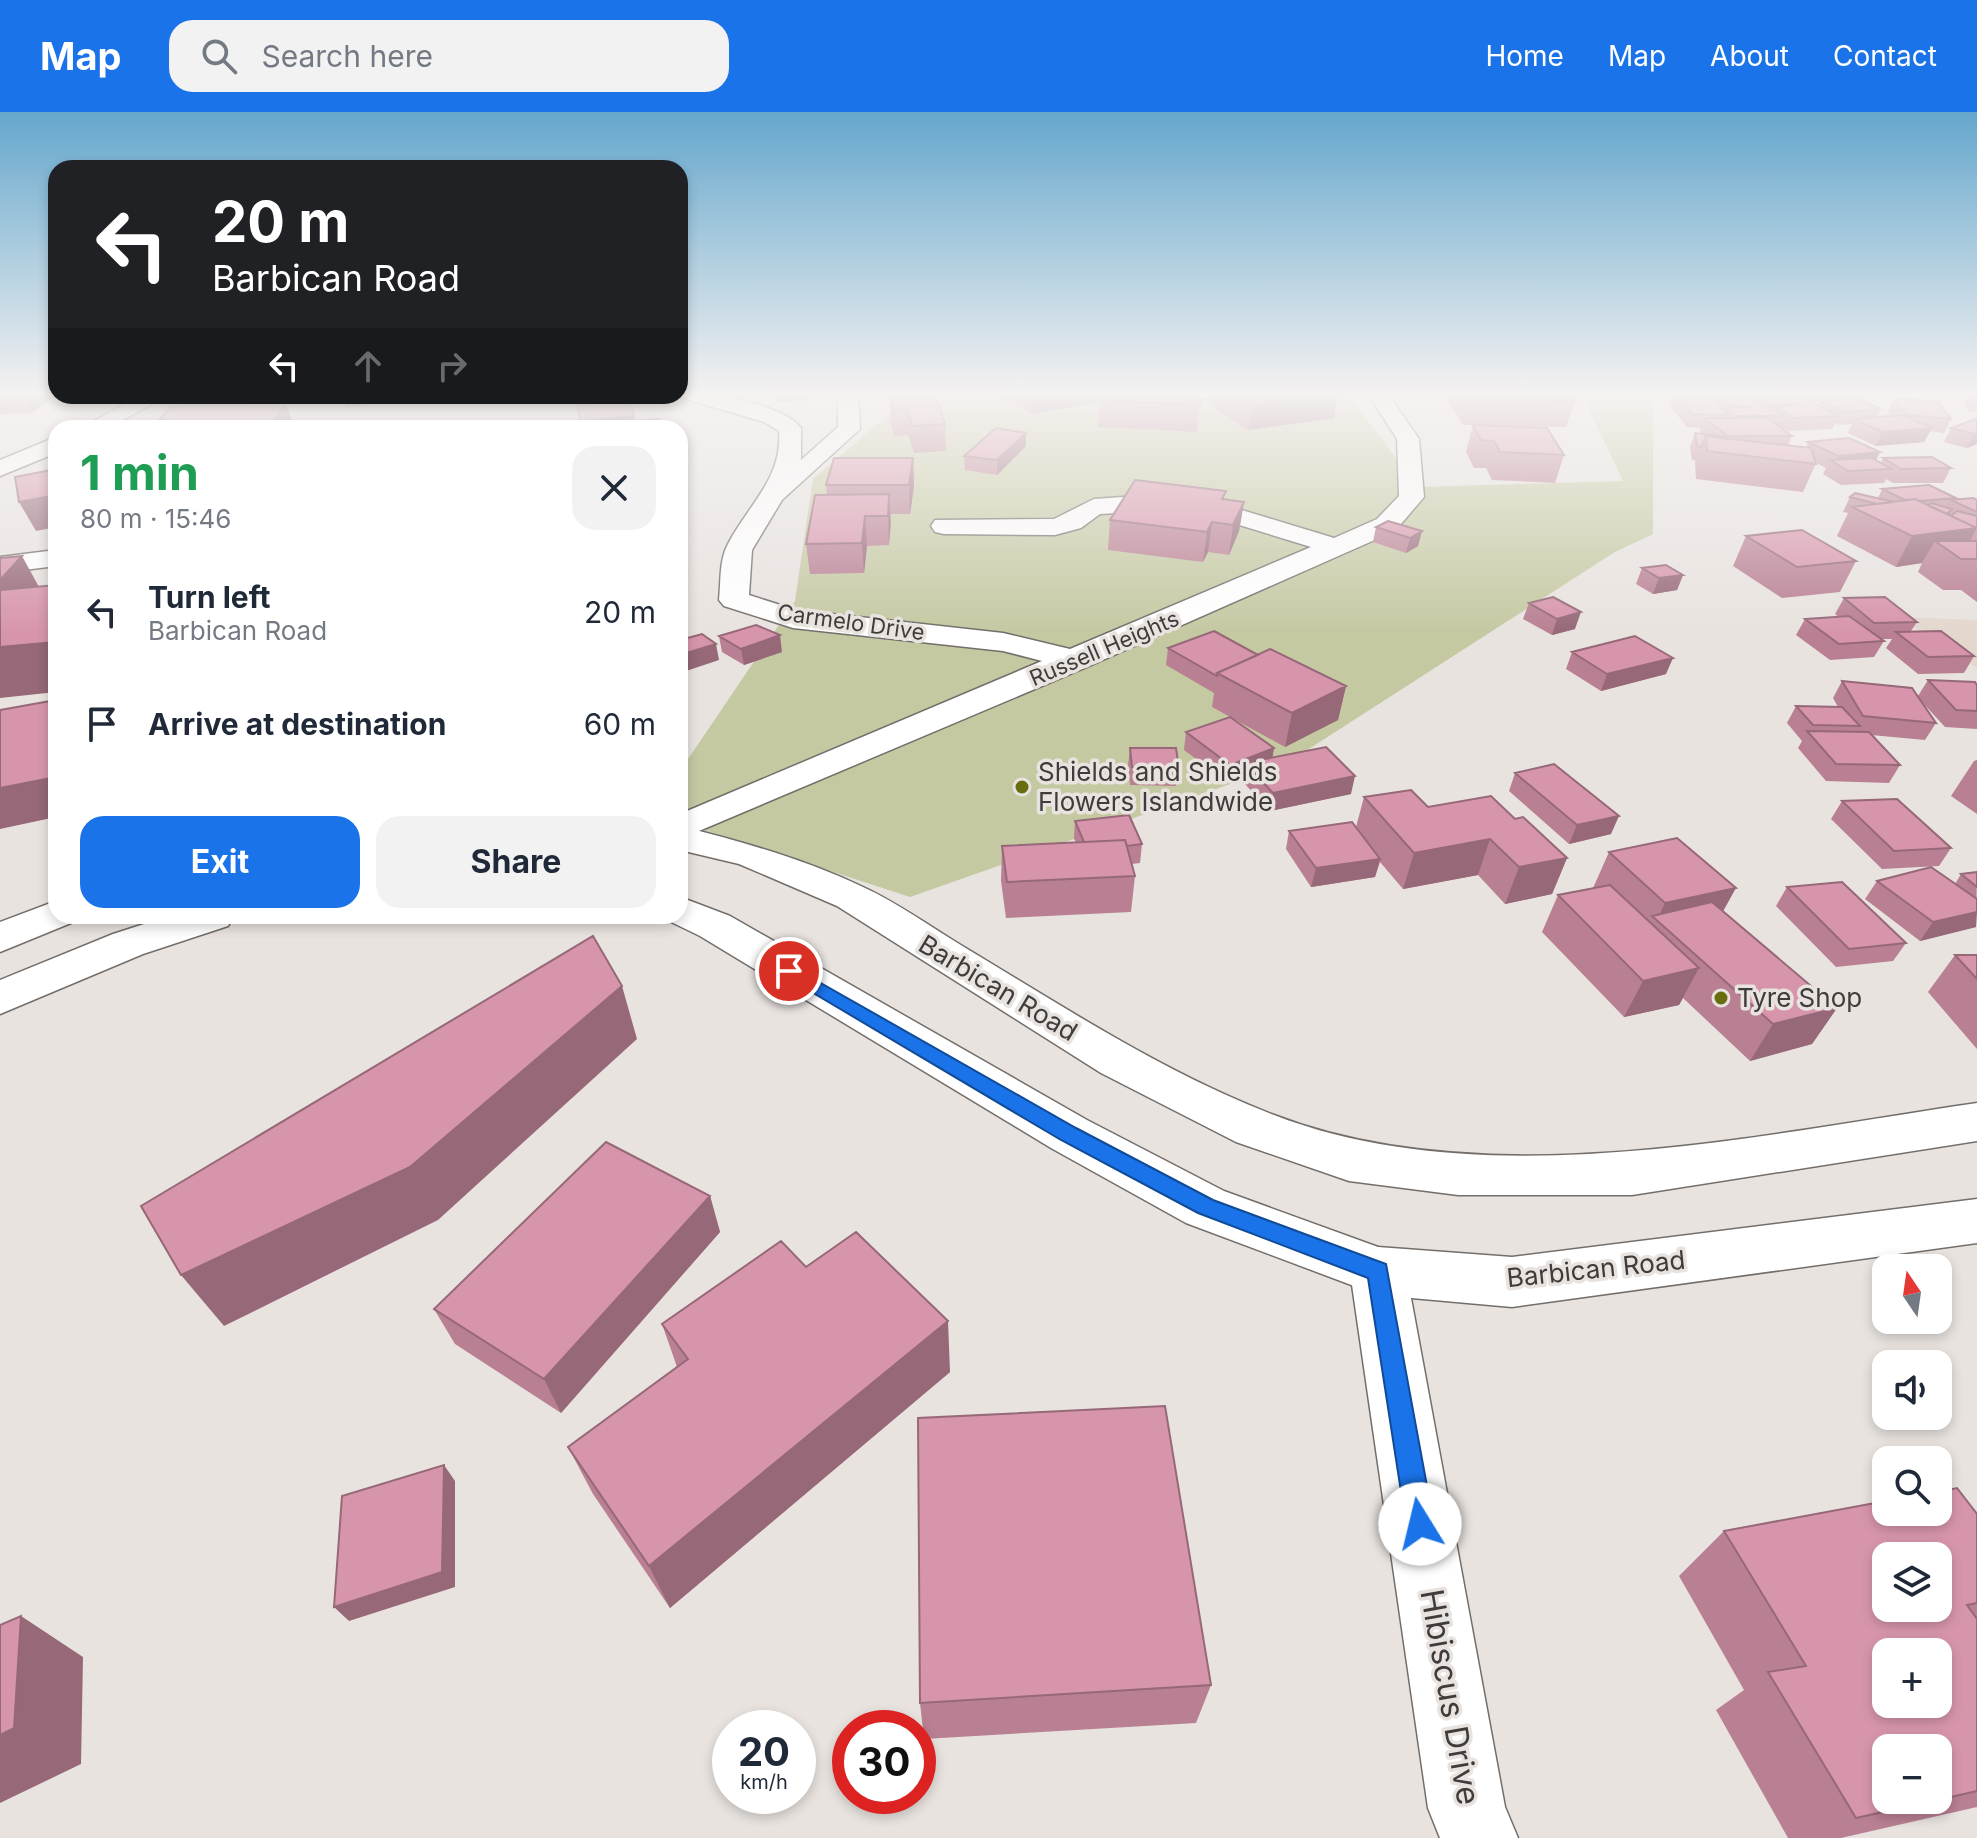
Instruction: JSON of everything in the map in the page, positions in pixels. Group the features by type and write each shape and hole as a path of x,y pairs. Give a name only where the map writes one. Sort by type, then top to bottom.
{"street":[{"name":"Carmelo Drive","path":"783,473 775,497 739,547 734,600 793,619 1003,642 1076,660"},
{"path":"775,497 802,473"},
{"name":"Russell Heights","path":"688,825 1386,525 1412,497 1410,473"},
{"path":"944,526 1055,527 1072,522 1094,507 1151,503 1199,505 1337,547"},
{"path":"0,565 48,559"},
{"name":"Barbican Road","path":"688,840 753,856 851,897 1118,1061 1254,1128 1349,1161 1458,1174 1632,1174 1977,1122"},
{"name":"Barbican Road","path":"688,914 715,926 1069,1134 1205,1207 1378,1271 1512,1282 1977,1221"},
{"path":"0,938 48,917"},
{"path":"0,998 128,944 189,924"},
{"name":"Hibiscus Drive","path":"1378,1271 1467,1808 1479,1838"}],"shaded area":[{"path":"1898,617 1977,620 1977,668"}],"green space":[{"path":"821,473 1407,473 1418,487 1623,481 1619,473 1653,473 1653,534 1615,552 1284,765 910,897 688,825 688,759 795,601 813,479"}],"building":[{"path":"48,473 48,497 19,502 15,477"},
{"path":"830,473 911,473 909,485 826,485"},
{"path":"1135,480 1226,491 1222,499 1244,502 1233,525 1212,522 1207,532 1110,520"},
{"path":"1929,485 1956,498 1905,500 1882,489"},
{"path":"1855,493 1894,502 1877,504 1850,497"},
{"path":"889,494 888,516 865,516 862,543 806,544 815,495"},
{"path":"1915,499 1977,528 1912,536 1852,507"},
{"path":"1951,500 1977,500 1977,512"},
{"path":"1931,503 1952,509 1947,514 1929,506"},
{"path":"1957,511 1977,516 1977,528 1951,516"},
{"path":"1388,521 1422,531 1410,538 1376,527"},
{"path":"1802,530 1856,561 1797,567 1746,536"},
{"path":"1935,541 1977,541 1977,559 1961,559"},
{"path":"22,556 0,580 0,558"},
{"path":"1666,565 1683,575 1659,578 1642,568"},
{"path":"48,586 48,643 0,647 0,590"},
{"path":"1553,597 1581,612 1557,619 1529,603"},
{"path":"1885,597 1917,622 1874,623 1844,598"},
{"path":"1849,616 1884,641 1839,644 1805,619"},
{"path":"756,625 780,635 741,649 719,636"},
{"path":"1214,631 1258,655 1217,673 1217,676 1168,648"},
{"path":"1941,631 1974,656 1928,657 1896,632"},
{"path":"702,634 716,644 688,653 688,638"},
{"path":"1635,636 1673,658 1607,674 1572,652"},
{"path":"1270,649 1346,686 1292,713 1217,673"},
{"path":"1928,680 1975,682 1977,711 1956,710"},
{"path":"1842,681 1912,688 1936,723 1863,716"},
{"path":"48,701 48,779 0,788 0,710"},
{"path":"1796,706 1842,707 1860,726 1813,725"},
{"path":"1230,717 1274,748 1230,765 1186,732"},
{"path":"1807,731 1869,732 1900,765 1836,764"},
{"path":"1326,747 1355,776 1273,793 1245,763"},
{"path":"1130,748 1176,748 1179,769 1132,767"},
{"path":"1554,764 1619,816 1577,825 1515,773"},
{"path":"1411,790 1428,807 1491,796 1515,819 1523,817 1567,858 1519,867 1490,839 1414,853 1364,797"},
{"path":"1897,799 1951,848 1894,851 1842,801"},
{"path":"1129,815 1142,844 1127,846 1125,840 1084,842 1075,821"},
{"path":"1352,822 1380,859 1316,868 1289,831"},
{"path":"1677,838 1736,888 1665,903 1609,852"},
{"path":"1125,840 1135,876 1007,882 1002,846"},
{"path":"1931,867 1977,899 1977,912 1933,922 1877,881"},
{"path":"1977,872 1977,887 1961,874"},
{"path":"1842,882 1906,943 1849,949 1787,887"},
{"path":"1610,885 1699,968 1643,981 1558,895"},
{"path":"1712,902 1837,1008 1773,1024 1652,916"},
{"path":"593,936 622,986 410,1167 181,1275 141,1206"},
{"path":"1955,955 1977,955 1977,979"},
{"path":"606,1142 710,1196 544,1379 434,1309"},
{"path":"856,1232 948,1321 649,1566 568,1447 688,1359 662,1324 781,1241 806,1267"},
{"path":"1165,1406 1211,1685 920,1703 918,1418"},
{"path":"444,1465 442,1572 334,1607 342,1496"},
{"path":"1957,1488 1977,1514 1977,1603 1967,1605 1977,1619 1977,1791 1952,1797 1952,1734 1872,1734 1874,1814 1856,1818 1768,1672 1806,1666 1724,1531 1872,1504 1872,1526 1952,1526 1952,1489"},
{"path":"21,1616 14,1728 0,1735 0,1625"}],"place":[{"name":"Shields and Shields Flowers Islandwide","path":"1022,787"},
{"name":"Tyre Shop","path":"1721,998"}],"route":[{"path":"789,971 1069,1134 1205,1207 1378,1271 1420,1524"}]}
